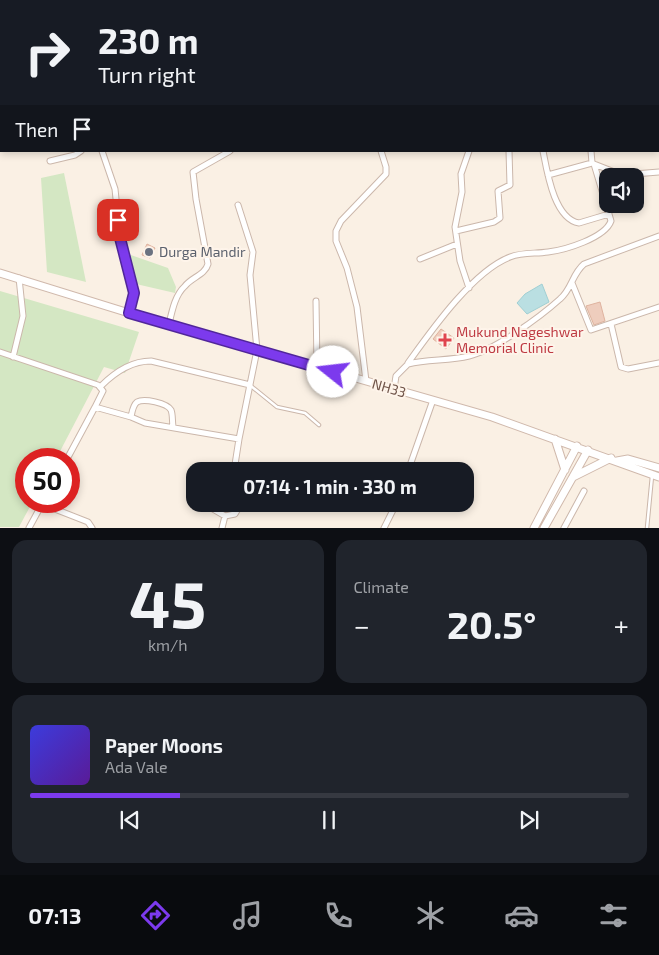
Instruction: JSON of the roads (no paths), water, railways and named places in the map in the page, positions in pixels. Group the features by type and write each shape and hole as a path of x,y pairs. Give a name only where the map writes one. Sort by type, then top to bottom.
{"main road":[{"name":"NH33","path":"0,273 129,313 492,417 588,450 624,466 655,475"},
{"path":"555,439 565,470"},
{"path":"534,528 577,446"},
{"path":"544,528 588,450"},
{"path":"573,477 614,460 628,458 659,468"}],"street":[{"path":"50,160 75,155 80,152"},
{"path":"102,152 114,189 120,238 134,293 129,313"},
{"path":"169,324 180,291 204,271 208,264 193,172 228,152"},
{"path":"366,381 357,307 336,236 341,221 386,174 382,152"},
{"path":"469,152 461,174 462,192 456,231 462,269 469,288"},
{"path":"456,231 494,222 500,218 498,191 510,185 509,152"},
{"path":"543,152 557,203 574,222 583,222 609,214"},
{"path":"394,389 396,376 408,364 452,305 495,265 511,256 558,250 598,235 609,226 609,214 593,164 591,152"},
{"path":"548,175 593,164 622,175 659,172"},
{"path":"235,462 257,350 250,275 253,252 238,205"},
{"path":"408,364 466,357 488,348 550,308 566,293 576,272 584,264 659,236"},
{"path":"420,259 457,244"},
{"path":"13,357 23,316 19,278"},
{"path":"572,283 589,328 594,331 659,307"},
{"path":"316,301 317,367"},
{"path":"611,324 621,367 628,369 659,363"},
{"path":"0,352 100,386 103,391 73,448"},
{"path":"100,386 118,371 147,361 250,385"},
{"path":"411,462 433,400"},
{"path":"131,417 138,402 155,403 170,409 173,426"},
{"path":"95,407 153,425 173,426 239,439"},
{"path":"564,528 584,490"},
{"path":"218,512 225,516 236,512"},
{"path":"384,528 392,512"},
{"path":"29,528 37,513"},
{"path":"60,513 88,522 93,527"},
{"path":"222,528 225,516"}],"lane":[{"path":"250,385 276,407 305,413 319,426"},
{"path":"647,528 655,475"}],"water":[{"path":"542,284 549,302 527,314 517,303 525,294"}],"place":[{"name":"Durga Mandir","path":"149,252"},
{"name":"Mukund Nageshwar Memorial Clinic","path":"445,340"}]}
